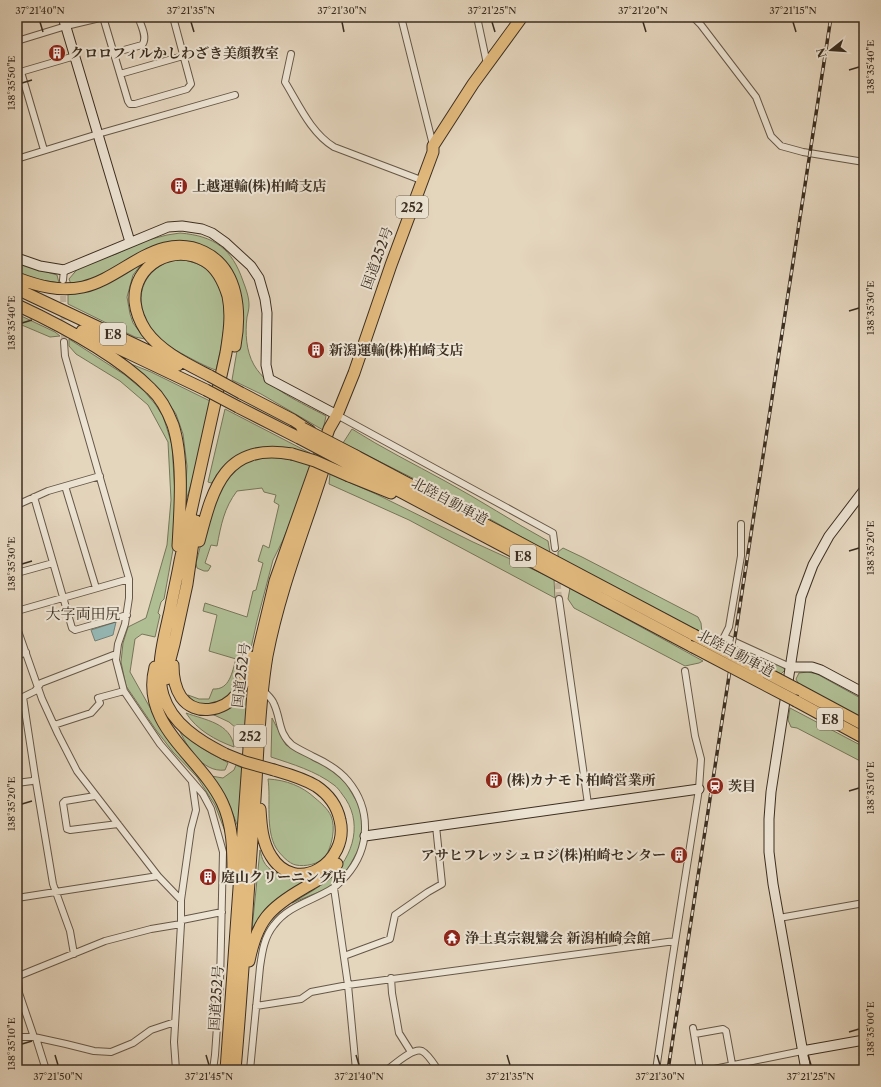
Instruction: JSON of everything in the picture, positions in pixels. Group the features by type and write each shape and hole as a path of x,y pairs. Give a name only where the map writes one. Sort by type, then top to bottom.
{"highway":[{"name":"国道252号","path":"226,1070 251,717 259,648 269,604 289,541 329,428 337,415 354,373 433,146 469,89 522,17"},
{"path":"17,278 49,287 83,287 112,276 155,252 166,248 183,247 192,248 209,254 222,265 227,272 236,299 238,319 236,340 181,583"},
{"path":"208,382 162,348 145,330 138,315 135,298 138,283 146,269 151,264 165,256 173,254 190,255 205,261 211,266 219,276 225,288 228,296 230,315 226,353 169,643 160,678 163,694 169,709 178,721 190,733 207,745 226,751 245,762 302,772 313,776 334,793 343,806 348,826 348,839 343,855 333,868 318,880 283,900 266,917 258,929 248,962 237,1044"},
{"name":"北陸自動車道","path":"17,289 240,398 301,431 352,466 864,738"},
{"name":"北陸自動車道","path":"17,301 208,382"},
{"path":"17,305 69,332 116,361 152,389 165,407 176,435 179,460 181,583"},
{"name":"国道252号","path":"235,1070 263,690 267,658 277,611 290,566 323,473 335,432 337,415"},
{"name":"北陸自動車道","path":"301,431 319,437 352,466 694,635 864,725"},
{"path":"181,583 213,492 223,476 241,459 257,454 273,452 292,454 315,461 352,466"},
{"path":"169,643 173,674 178,690 186,703 198,709 212,710 219,708 232,700 242,686 246,677 266,602 289,541"},
{"path":"169,643 155,666 152,683 154,699 158,713 172,737 212,786 222,802 229,825 233,851 234,961"},
{"path":"263,690 260,811 263,838 271,856 282,868 297,874 313,872 320,869 331,860 339,846 342,830 338,813 329,797 316,786 274,767"}],"street":[{"path":"17,41 65,21 103,17 128,101 130,104 135,104 190,87 191,84 172,17"},
{"path":"113,53 142,45 144,43 145,38 138,17"},
{"path":"401,17 433,146"},
{"path":"478,17 488,64"},
{"path":"693,17 701,25 756,97 763,111 768,128 776,142 781,146 803,152 864,162"},
{"path":"65,21 130,242"},
{"path":"291,54 285,82 312,126 324,141 334,147 422,180"},
{"path":"44,150 19,73 75,56"},
{"path":"120,74 183,56"},
{"path":"17,151 18,159 98,134 235,95"},
{"path":"17,258 40,266 64,270 168,227 182,226 202,229 212,233 226,243 251,266 259,278 267,313 266,365 269,379 553,532 555,548"},
{"path":"63,280 64,270"},
{"path":"64,342 65,356 129,579 127,615 116,654 116,660 124,691 160,744 203,794 211,809 223,852 220,983 213,1070"},
{"path":"17,505 48,491 100,476"},
{"path":"65,486 96,588"},
{"path":"806,1070 769,852 769,819 772,786 802,597 813,566 829,536 864,490"},
{"path":"34,497 72,628 75,630 127,615"},
{"path":"742,524 741,556 729,627 724,637 790,667 812,667 821,670 864,693"},
{"path":"17,573 53,562"},
{"path":"17,611 129,579"},
{"path":"559,599 588,804"},
{"path":"17,628 38,688 54,725 77,771 158,876 181,900"},
{"path":"17,656 26,652"},
{"path":"74,954 70,930 53,884 36,776 20,699 35,691 41,683 116,654"},
{"path":"656,1070 699,789 701,759 694,736 685,671"},
{"path":"250,1070 262,952 267,936 273,925 284,914 296,906 334,888 350,871 357,859 365,836 365,823 361,807 357,795 349,782 338,771 292,745 282,732 272,700 263,690"},
{"path":"54,725 90,713 100,703 98,698 124,691"},
{"path":"17,783 32,781 36,776"},
{"path":"176,1070 174,1054 182,922 181,900 191,829 196,810 192,780"},
{"path":"365,836 699,789"},
{"path":"95,796 65,800 63,803 67,829 70,830 118,824"},
{"path":"344,956 390,939 396,915 442,884 436,826"},
{"path":"17,898 158,876"},
{"path":"334,888 348,985 356,1070"},
{"path":"779,918 864,903"},
{"path":"46,1070 19,993 18,978 105,941 222,912"},
{"path":"256,1006 301,999 310,992 391,978 675,941"},
{"path":"391,978 399,1033 411,1052"},
{"path":"17,1037 35,1038 94,1051 111,1052 133,1043 151,1030 175,1022"},
{"path":"700,1070 694,1031 723,1029 726,1031 732,1064"},
{"path":"709,1070 732,1064 864,1040"},
{"path":"387,1070 411,1052 418,1050 423,1051 438,1070"}],"green space":[{"path":"180,233 203,237 212,241 220,246 233,260 239,270 248,299 249,306 246,323 246,336 251,360 260,374 286,395 326,416 323,430 261,394 232,380 240,333 203,247 118,267 84,283 71,284 69,279 80,266 116,254 144,241"},
{"path":"180,259 190,261 206,269 215,279 221,291 224,303 224,331 216,370 195,361 161,341 150,329 145,318 141,298 143,287 147,278 165,263"},
{"path":"143,262 133,275 127,297 133,323 145,339 135,337 68,304 68,294"},
{"path":"17,263 57,275 59,283 30,278 17,273"},
{"path":"17,314 55,332 60,336 50,337 17,323"},
{"path":"69,339 125,375 144,391 163,416 172,445 175,495 174,544 164,599 161,602 158,613 160,615 155,637 142,634 135,639 130,672 162,729 212,789 225,819 229,842 215,805 197,777 173,752 126,686 121,662 123,643 128,627 146,618 167,545 171,500 168,442 148,405 120,381 76,354 69,346"},
{"path":"121,360 151,372 210,401 196,468 185,504 187,466 183,434 176,414 163,395"},
{"path":"225,409 310,453 274,451 245,453 238,455 228,462 214,481 211,483 208,482"},
{"path":"352,429 458,488 548,541 550,553 456,500 343,443"},
{"path":"260,457 287,459 314,467 273,560 246,670 232,695 216,706 200,704 188,695 199,699 209,699 213,689 219,689 227,683 236,659 209,651 217,615 203,611 205,603 247,617 253,591 256,590 263,563 258,561 263,545 269,548 279,505 274,502 276,495 264,492 262,488 237,491 226,510 217,546 211,545 205,563 211,566 208,571 204,571 197,568 196,563 209,514 219,489 225,479 235,469"},
{"path":"330,474 376,494 473,542 554,579 555,598 409,520 329,484"},
{"path":"563,548 698,617 701,623 702,633 558,557 558,552"},
{"path":"570,588 703,661 685,666 574,608 568,599"},
{"path":"743,646 782,666 785,670 781,674 741,654"},
{"path":"808,672 817,674 864,700 864,720 799,685 796,679 799,673"},
{"path":"253,674 243,748 236,728 229,722 212,714"},
{"path":"790,708 864,747 864,763 797,728 791,727 788,720"},
{"path":"186,713 209,721 223,728 232,739 234,747 207,734 190,719"},
{"path":"272,718 286,745 322,763 335,773 346,783 362,811 363,841 342,877 326,889 292,903 330,878 345,859 353,838 353,815 349,804 335,786 327,780 295,765 271,757"},
{"path":"178,728 200,747 228,763 225,770 217,770 202,763 186,743"},
{"path":"236,765 242,768 238,827 227,799 211,776 223,778 234,770"},
{"path":"268,779 287,782 299,787 310,794 328,811 331,816 333,831 331,843 325,857 312,864 303,866 296,865 282,856 276,848 269,823"},
{"path":"260,850 264,862 273,871 285,876 311,878 251,939"}],"water":[{"path":"116,622 113,635 95,641 91,630"}],"tunnel":[{"path":"63,287 64,342"},
{"path":"557,574 559,599"}],"railway":[{"path":"668,1070 831,17"}],"place":[{"name":"クロロフィルかしわざき美顔教室","path":"57,53"},
{"name":"上越運輸(株)柏崎支店","path":"179,186"},
{"name":"新潟運輸(株)柏崎支店","path":"316,350"},
{"name":"(株)カナモト柏崎営業所","path":"494,780"},
{"name":"茨目","path":"715,786"},
{"name":"アサヒフレッシュロジ(株)柏崎センター","path":"679,855"},
{"name":"庭山クリーニング店","path":"208,877"},
{"name":"浄土真宗親鸞会 新潟柏崎会館","path":"452,938"}],"district":[{"name":"大字両田尻","path":"83,613"}]}
